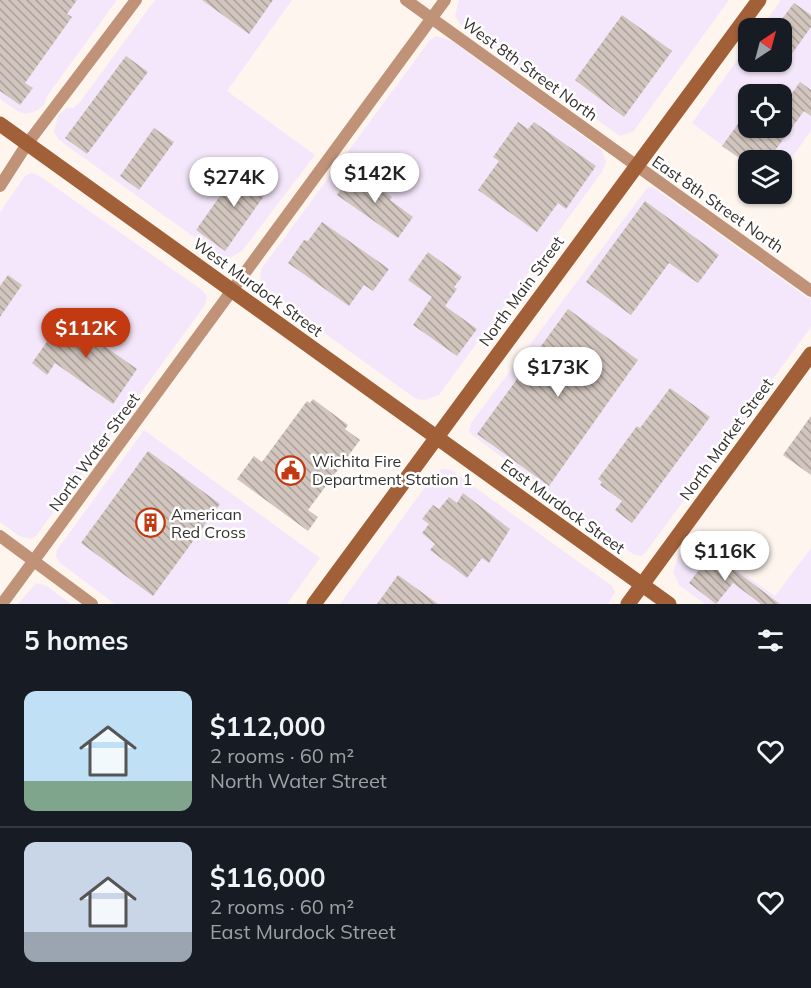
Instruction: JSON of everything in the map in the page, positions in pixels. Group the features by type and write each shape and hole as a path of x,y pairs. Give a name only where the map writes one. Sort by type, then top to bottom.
{"street":[{"path":"0,186 27,144 136,0"},
{"name":"West 8th Street North","path":"406,0 635,165"},
{"name":"North Water Street","path":"2,604 445,0"},
{"name":"North Main Street","path":"314,604 635,165 759,0"},
{"name":"West Murdock Street","path":"0,124 436,437"},
{"name":"East 8th Street North","path":"635,165 811,291"},
{"name":"North Market Street","path":"628,604 811,354"},
{"name":"East Murdock Street","path":"436,437 669,604"},
{"path":"0,536 92,604"}],"shaded area":[{"path":"0,0 117,0 47,96 44,105 26,114 0,99"},
{"path":"155,0 292,0 227,91 315,155 242,251 226,260 59,140 54,132 58,116 66,108 73,108 80,102"},
{"path":"459,0 729,0 633,132 620,136 459,23 455,16"},
{"path":"781,0 811,0 811,131 792,157 792,150 738,150 738,157 692,123 738,59 738,72 792,72 792,18 768,18"},
{"path":"436,36 452,41 602,150 606,162 602,172 439,395 425,400 416,399 266,291 261,284 260,276 262,268 430,40"},
{"path":"31,173 38,175 202,290 207,297 205,305 36,536 30,539 19,536 0,522 0,212 25,176"},
{"path":"648,187 654,188 811,300 811,327 641,556 633,554 469,431 471,423"},
{"path":"144,430 320,558 287,604 115,604 60,563 56,557 57,550"},
{"path":"442,469 451,470 612,586 615,592 608,604 340,604 435,473"},
{"path":"692,537 775,596 811,548 811,604 705,604 679,585 673,572 678,558"},
{"path":"36,583 47,586 71,604 18,604"}],"building":[{"path":"0,0 77,0 67,14 72,17 25,83 33,88 20,105 0,91"},
{"path":"202,0 273,0 249,34"},
{"path":"794,3 811,15 811,27 792,54 792,18 783,18"},
{"path":"622,15 672,51 624,117 575,80"},
{"path":"126,56 148,72 87,154 65,138"},
{"path":"800,82 811,90 811,116 804,111 792,127 792,93"},
{"path":"518,122 528,129 534,122 596,166 566,209 558,203 537,232 478,190 499,161 493,157"},
{"path":"738,124 738,138 784,138 775,150 738,150 738,157 722,146"},
{"path":"154,128 174,142 139,190 120,176"},
{"path":"242,165 271,186 225,251 196,230"},
{"path":"354,170 392,197 390,200 413,217 398,238 337,195"},
{"path":"645,201 719,255 698,283 669,263 631,315 586,282"},
{"path":"322,222 389,269 373,291 364,285 349,306 288,263 304,240 308,241"},
{"path":"428,252 462,277 454,287 457,289 445,306 477,329 457,356 413,325 432,297 408,280"},
{"path":"8,275 22,285 0,317 0,286"},
{"path":"568,309 638,360 549,486 477,434"},
{"path":"65,316 77,325 82,318 99,329 93,338 137,369 113,404 55,363 47,375 32,363"},
{"path":"670,388 710,417 632,523 615,510 622,501 600,485 602,482 598,479 637,426 640,428"},
{"name":"Wichita Fire Department Station 1","path":"313,399 348,425 345,429 360,440 308,510 318,517 308,531 237,479 254,456 262,462 307,401 310,403"},
{"path":"811,416 811,475 783,455"},
{"name":"American Red Cross","path":"148,451 220,504 153,596 81,543"},
{"path":"463,493 510,529 489,563 482,558 467,578 430,550 435,544 422,533 429,524 422,519 433,505 439,509 449,497 457,503"},
{"path":"712,553 780,604 761,604 733,583 716,604 689,583"},
{"path":"398,575 438,604 377,604"}],"place":[{"name":"Wichita Fire Department Station 1","path":"291,470"},
{"name":"American Red Cross","path":"150,523"}]}
